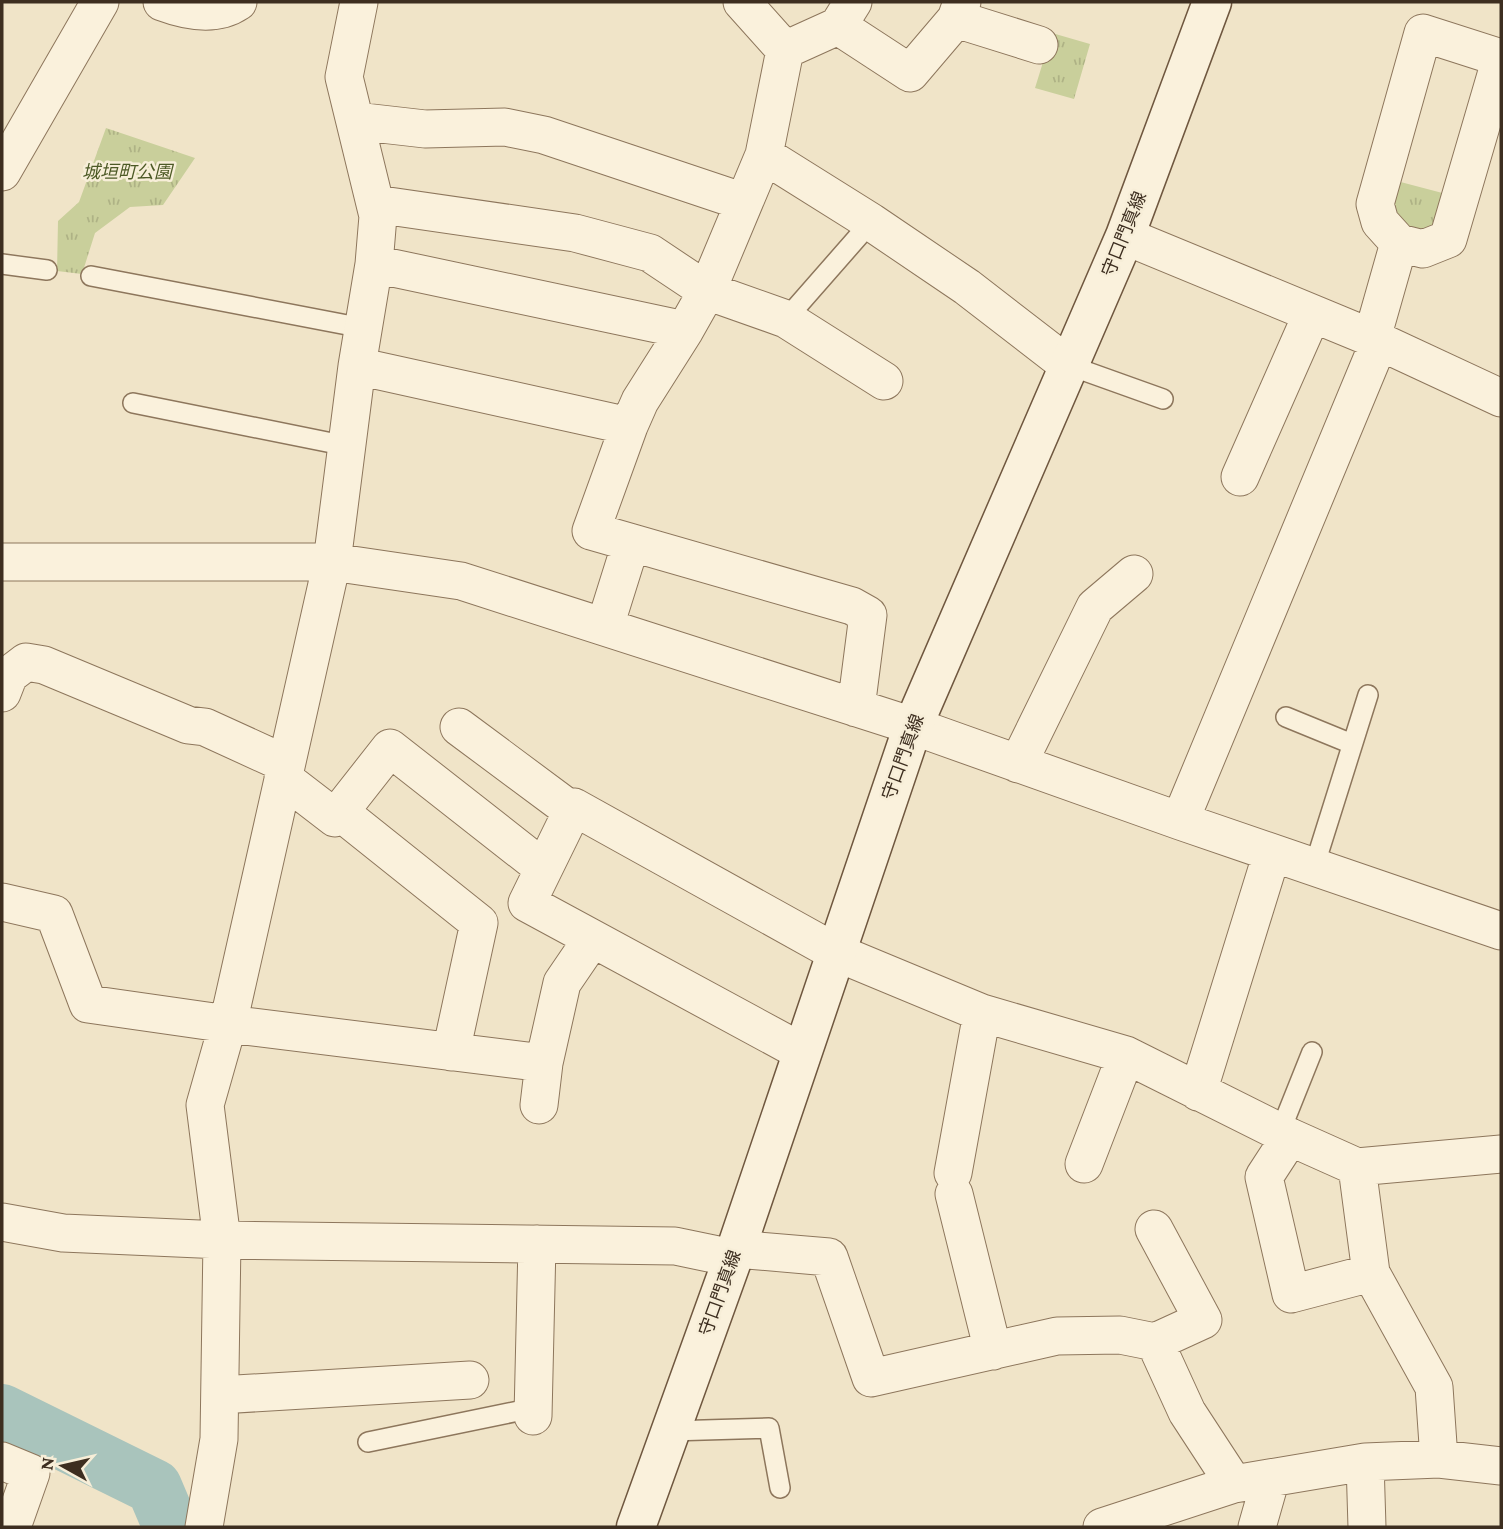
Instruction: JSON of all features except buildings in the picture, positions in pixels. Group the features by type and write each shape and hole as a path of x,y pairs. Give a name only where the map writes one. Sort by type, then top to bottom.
{"main road":[{"name":"守口門真線","path":"636,1527 734,1254 912,726 1125,236 1212,2"}],"street":[{"path":"2,172 100,2"},
{"path":"162,2 197,12 229,8 238,2"},
{"path":"204,1527 219,1438 222,1240 205,1105 228,1024 332,562 356,366 374,264 378,216 344,77 359,2"},
{"path":"742,2 785,50"},
{"path":"856,708 868,615 852,606 591,531 640,401 707,291 764,155 785,50 846,14 910,72 959,10 1039,45"},
{"path":"1423,33 1501,58 1448,239 1423,249 1399,243 1380,222 1375,204 1423,33"},
{"path":"355,121 425,129 505,127 544,135 744,202"},
{"path":"764,155 871,222 967,287 1068,365"},
{"path":"375,204 575,233 650,253 707,291 786,319 884,381"},
{"path":"1125,236 1375,340 1501,398"},
{"path":"1181,821 1375,340 1399,243"},
{"path":"374,264 685,330"},
{"path":"1240,477 1312,314"},
{"path":"356,366 629,426"},
{"path":"605,626 631,543"},
{"path":"2,562 332,562 461,581 912,726 1501,931"},
{"path":"1018,764 1095,607 1135,574"},
{"path":"2,693 9,675 26,662 44,665 188,725 205,727 284,771 335,818 390,748 543,868"},
{"path":"459,727 572,811"},
{"path":"802,1052 527,903 574,807 835,952 982,1013 1126,1055 1357,1167 1501,1154"},
{"path":"340,812 479,922 451,1052"},
{"path":"1198,1091 1272,853"},
{"path":"2,902 54,915 88,1003 228,1024 544,1063"},
{"path":"539,1105 544,1063 562,983 592,939"},
{"path":"982,1013 953,1184 993,1351"},
{"path":"1084,1164 1126,1055"},
{"path":"1285,1134 1264,1177 1291,1294 1371,1273"},
{"path":"1357,1167 1371,1273 1434,1387 1439,1459"},
{"path":"2,1222 62,1233 222,1240 675,1246 734,1254 829,1256 871,1378 1057,1336 1120,1335 1154,1342 1203,1320 1154,1229"},
{"path":"533,1412 537,1244"},
{"path":"1154,1342 1187,1412 1234,1484"},
{"path":"220,1395 470,1381"},
{"path":"1102,1527 1234,1484 1365,1462 1439,1459 1501,1466"},
{"path":"2,1461 32,1473 12,1527"},
{"path":"1365,1462 1367,1527"},
{"path":"1257,1527 1271,1478"}],"lane":[{"path":"786,319 871,222"},
{"path":"2,264 47,270"},
{"path":"91,276 363,328"},
{"path":"1068,365 1163,399"},
{"path":"133,403 347,446"},
{"path":"1314,867 1368,695"},
{"path":"1286,717 1352,744"},
{"path":"1285,1134 1312,1052"},
{"path":"368,1442 533,1412"},
{"path":"670,1431 769,1428 780,1488"}],"green space":[{"path":"1052,33 1090,44 1074,99 1035,88"},
{"name":"城垣町公園","path":"106,128 195,158 163,205 130,207 95,233 82,274 57,271 58,221 79,202"},
{"path":"1393,180 1450,195 1444,214 1436,225 1424,230 1404,231 1390,215"}],"waterway":[{"path":"2,1412 154,1487 171,1527"}]}
